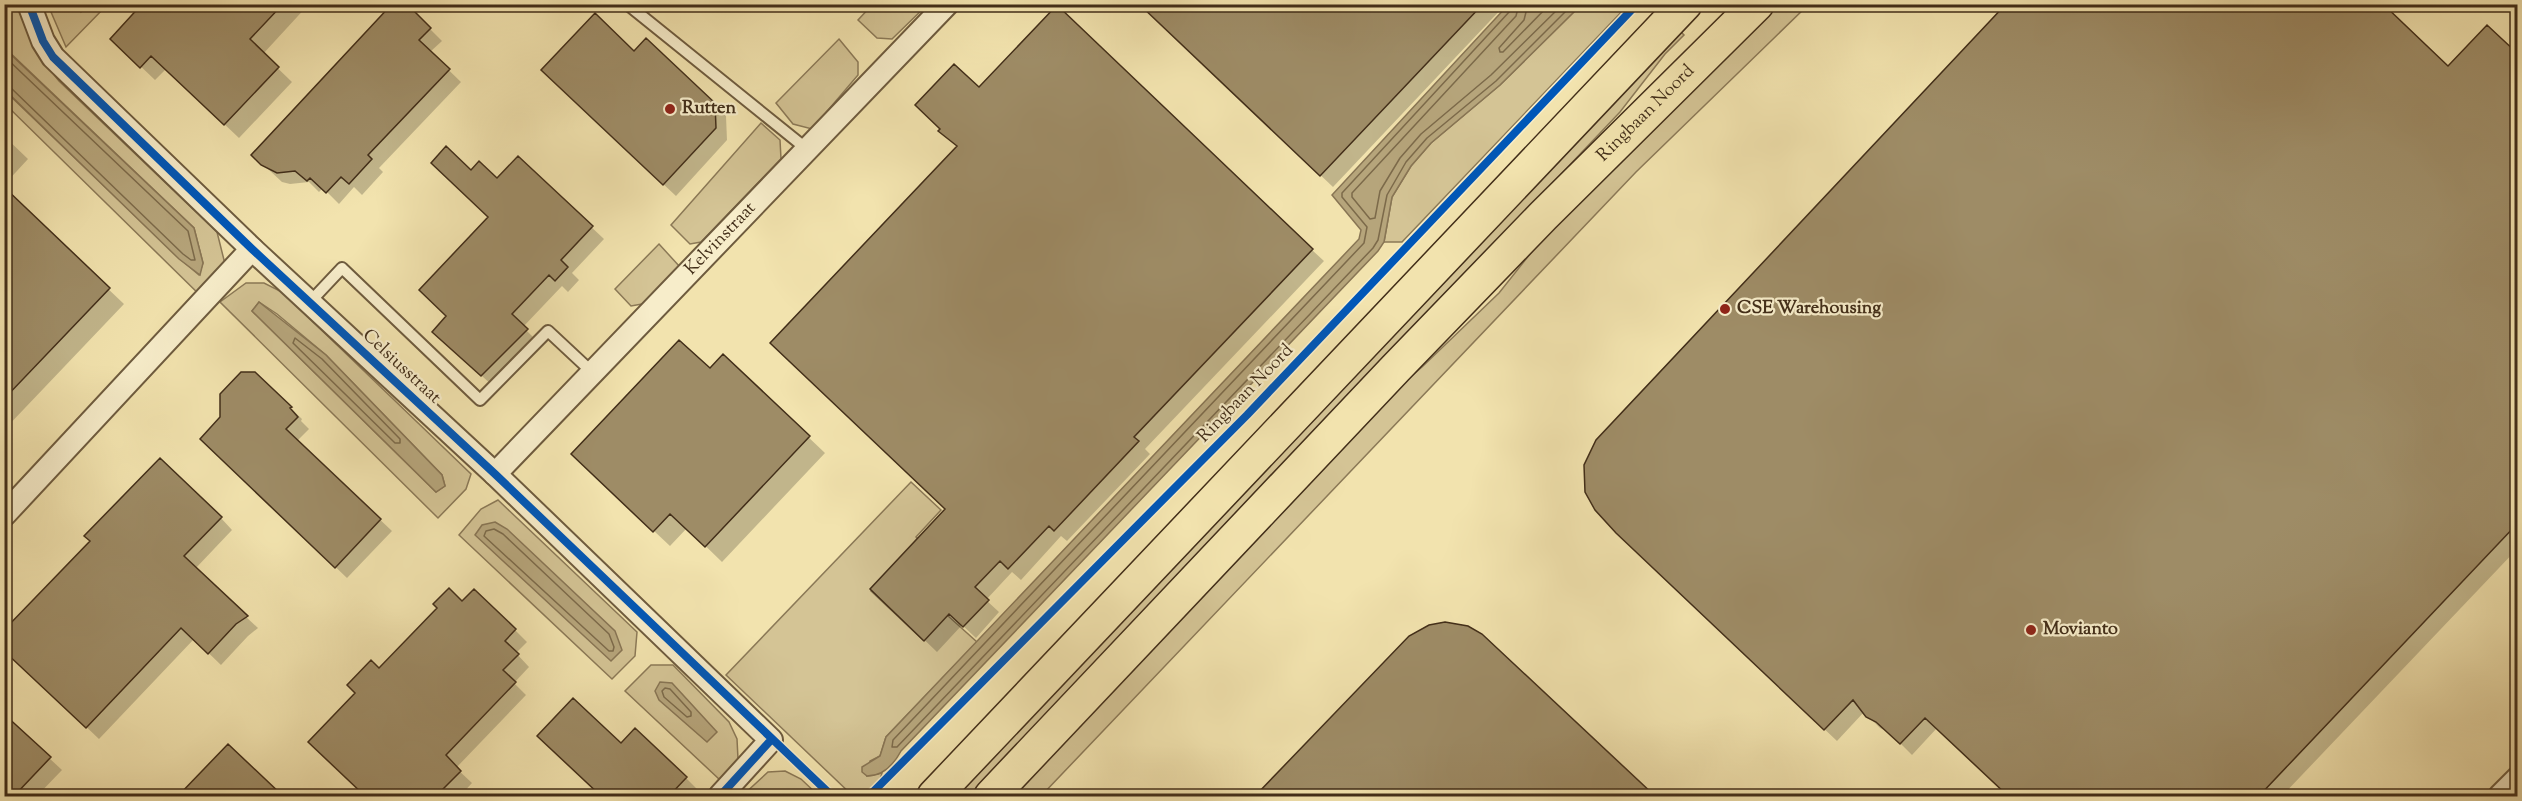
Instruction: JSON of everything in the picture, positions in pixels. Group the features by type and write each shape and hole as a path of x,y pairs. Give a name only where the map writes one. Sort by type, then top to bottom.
{"main road":[{"path":"934,796 1685,4"},
{"name":"Ringbaan Noord","path":"991,796 1396,368 1544,216 1757,4"}],"street":[{"name":"Celsiusstraat","path":"29,4 43,41 54,57 252,249 495,474 771,740 720,796"},
{"name":"Kelvinstraat","path":"495,474 947,4"},
{"path":"4,515 252,249"},
{"path":"2500,796 2517,778"}],"lane":[{"path":"627,4 808,150"},
{"path":"309,303 342,268 480,400 548,331 593,373"}],"shaded area":[{"path":"5,5 21,5 38,55 59,81 217,232 226,268 206,301 5,104 4,90 199,275 203,263 194,228 5,48"},
{"path":"48,5 79,5 81,12 89,5 107,5 66,47"},
{"path":"872,5 927,5 892,39 877,38 858,20"},
{"path":"1581,5 1628,5 1402,242 1384,242 1392,197 1411,166 1431,143 1500,85"},
{"path":"1775,5 1808,5 1636,172 1041,796 1006,796 1379,404 1422,367 1499,293 1554,224"},
{"path":"1677,28 1684,35 1665,54 1620,112 970,796 948,796"},
{"path":"839,39 858,62 858,75 812,129 793,124 776,103"},
{"path":"761,123 780,140 781,159 701,242 690,244 671,225"},
{"path":"659,244 680,267 642,304 631,306 615,289"},
{"path":"246,283 264,283 282,292 471,474 466,489 438,518 220,302","holes":["259,302 326,355 442,475 445,486 436,492 252,311"]},
{"path":"911,482 941,510 916,537 932,552 896,564 871,591 923,640 947,615 977,642 886,737 880,756 870,761 867,776 882,773 878,787 867,796 853,796 726,675"},
{"path":"498,500 637,632 635,656 612,679 459,535 481,509"},
{"path":"651,665 673,665 729,722 737,739 738,759 720,780 625,691"},
{"path":"785,771 801,779 819,796 742,796 768,772"}],"water":[{"path":"1508,5 1581,5 1500,85 1431,143 1411,166 1392,197 1384,242 1378,251 901,751 891,766 873,776 867,776 862,772 862,767 880,756 886,737 1359,239 1361,230 1332,195"},
{"path":"4,48 194,228 203,263 200,275 179,259 5,90"},
{"path":"259,302 326,355 442,475 445,486 436,492 252,311"},
{"path":"495,522 507,529 615,631 622,650 611,661 475,535 482,525"},
{"path":"660,682 672,683 717,732 707,742 659,700 655,691"}],"building":[{"path":"142,4 283,4 250,39 279,67 224,125 151,56 140,68 110,39"},
{"path":"392,4 407,4 431,28 419,40 450,69 368,155 372,159 349,184 341,177 326,193 310,178 307,181 295,171 277,173 261,165 251,155"},
{"path":"1139,4 1483,4 1320,176"},
{"path":"2006,4 2383,4 2448,66 2487,25 2517,53 2517,524 2259,796 2008,796 1925,718 1900,744 1876,722 1866,717 1853,700 1824,730 1616,533 1595,510 1585,492 1584,465 1596,440"},
{"path":"1057,5 1313,249 1134,437 1139,441 1054,531 1049,526 1008,569 1000,561 975,587 989,600 963,627 949,614 924,641 870,589 945,509 770,343 957,146 938,131 940,129 915,105 954,64 979,87"},
{"path":"595,13 634,51 646,38 715,103 716,128 663,185 541,70"},
{"path":"446,146 471,170 479,161 497,178 518,156 593,226 561,260 568,267 555,281 549,275 512,314 528,329 481,376 432,332 446,316 419,290 488,217 431,163"},
{"path":"4,187 110,288 4,399"},
{"path":"679,340 710,368 723,354 810,436 705,547 670,514 653,532 571,454"},
{"path":"241,372 255,372 292,407 290,408 298,417 286,429 381,519 335,568 200,439 220,417 220,394"},
{"path":"160,458 222,517 184,556 248,616 236,624 208,654 181,628 86,728 4,651 4,630 90,541 84,536"},
{"path":"449,588 462,601 474,589 516,629 505,641 519,654 503,670 516,682 446,755 461,771 436,796 365,796 308,742 355,693 347,685 371,660 379,668 437,608 433,604"},
{"path":"1445,622 1468,626 1482,634 1655,796 1255,796 1409,636 1429,625"},
{"path":"573,698 621,743 635,728 687,777 669,796 601,796 537,736"},
{"path":"4,714 51,757 14,796 4,796"},
{"path":"228,744 283,796 178,796"}],"cycle path":[{"path":"29,4 43,41 53,57 252,249 495,474 832,796"},
{"path":"869,796 1247,415 1637,4"},
{"path":"720,796 771,740"}],"place":[{"name":"Rutten","path":"670,109"},
{"name":"CSE Warehousing","path":"1725,309"},
{"name":"Movianto","path":"2031,630"}]}
